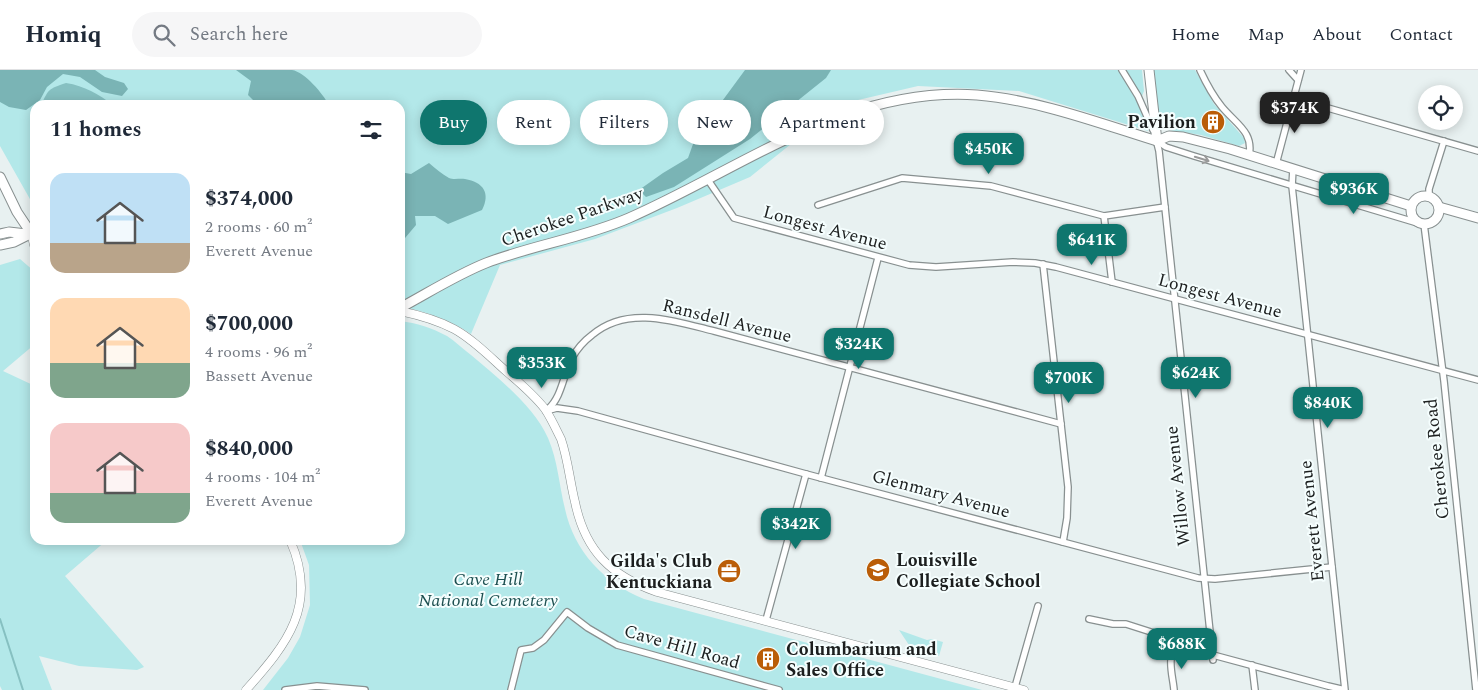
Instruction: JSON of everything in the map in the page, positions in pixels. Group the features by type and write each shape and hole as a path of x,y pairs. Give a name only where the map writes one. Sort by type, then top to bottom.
{"main road":[{"name":"Willow Avenue","path":"1148,70 1157,141"},
{"name":"Cherokee Parkway","path":"405,307 442,285 488,262 610,226 670,199 787,139 836,117 882,104 913,98 943,95 985,96 1036,106 1157,141 1169,136 1183,137 1411,206"},
{"path":"0,177 17,212 30,230"},
{"path":"1425,196 1429,197 1434,199 1439,207 1438,216 1433,222 1423,224 1414,219 1411,206 1416,199 1425,196"},
{"path":"1439,207 1478,218"},
{"path":"0,234 9,232 30,235"},
{"path":"0,245 30,236"},
{"path":"405,311 438,321 469,339 525,388 546,411 562,441 580,523 593,548 605,563 624,578 643,587 1024,690"},
{"path":"246,690 278,653 289,637 298,612 300,578 292,545"}],"street":[{"path":"1122,70 1138,96 1157,141"},
{"path":"1200,70 1214,96 1244,129 1250,142 1249,156"},
{"path":"1289,70 1298,80"},
{"path":"1276,164 1301,70"},
{"path":"1293,98 1478,151"},
{"name":"Cherokee Parkway","path":"1157,141 1175,150 1423,224"},
{"name":"Willow Avenue","path":"1157,141 1212,657"},
{"path":"1429,197 1444,141"},
{"name":"Everett Avenue","path":"1293,169 1292,186 1345,690"},
{"path":"818,204 902,178 991,186 1104,216 1165,207"},
{"name":"Longest Avenue","path":"708,180 734,218 878,258 909,265 936,267 1002,262 1043,264 1478,380"},
{"path":"1104,216 1112,282"},
{"name":"Cherokee Road","path":"1423,224 1442,371 1476,690"},
{"path":"821,478 878,258"},
{"path":"1043,264 1068,502 1063,542"},
{"name":"Ransdell Avenue","path":"546,411 556,401 566,370 581,344 601,328 618,320 644,318 673,320 1061,424"},
{"name":"Glenmary Avenue","path":"546,411 557,408 578,411 806,474 1204,579 1332,567"},
{"path":"766,620 806,474"},
{"path":"1015,688 1038,606"},
{"name":"Cave Hill Road","path":"510,690 521,650 533,648 544,640 567,612 588,628 617,645 779,690"},
{"path":"1089,619 1113,624 1126,624 1176,640 1179,645 1212,657 1252,665 1345,690"},
{"path":"1174,690 1170,661 1172,652 1179,645"},
{"path":"1252,665 1255,690"},
{"path":"285,690 317,686 365,690"}],"green space":[{"path":"0,70 1142,70 1144,91 1139,104 1148,131 1019,91 918,86 858,100 761,100 761,145 790,145 750,177 677,208 595,239 500,265 471,334 437,317 405,307 405,100 30,100 30,199 0,146"},
{"path":"1152,70 1195,70 1214,104 1244,138 1245,143 1239,146 1201,135 1169,130 1163,126 1160,122"},
{"path":"20,259 30,268 30,348 3,371 30,384 30,545 101,545 65,576 144,667 137,670 79,666 39,656 52,690 2,690 0,686 0,265"},
{"name":"Cave Hill National Cemetery","path":"405,322 412,323 424,326 450,338 503,382 534,415 548,438 556,464 569,524 576,539 583,552 593,564 616,584 644,599 982,690 263,690 288,658 300,637 310,605 309,565 302,545 405,545"},
{"path":"899,630 927,640 932,639 943,642 939,656 911,648"}],"shaded area":[{"path":"0,70 95,70 105,77 124,83 128,89 122,96 102,92 80,77 63,74 47,87 40,100 30,100 30,107 26,110 9,107 0,102"},
{"path":"236,70 292,70 313,84 326,100 253,100 248,95 251,81"},
{"path":"745,70 831,70 826,78 799,100 761,100 761,130 751,138 751,100 723,100"},
{"path":"66,83 79,86 106,100 44,100 50,90"},
{"path":"693,145 740,145 674,187 646,197 639,190 663,173 688,158"},
{"path":"429,163 449,178 471,180 484,189 485,204 482,210 448,224 435,216 415,216 416,225 405,238 405,173 411,174"}],"waterway":[{"path":"0,619 23,690"}],"place":[{"name":"Pavilion","path":"1213,122"},
{"name":"Louisville Collegiate School","path":"878,570"},
{"name":"Gilda's Club Kentuckiana","path":"729,571"},
{"name":"Columbarium and Sales Office","path":"768,659"}]}
